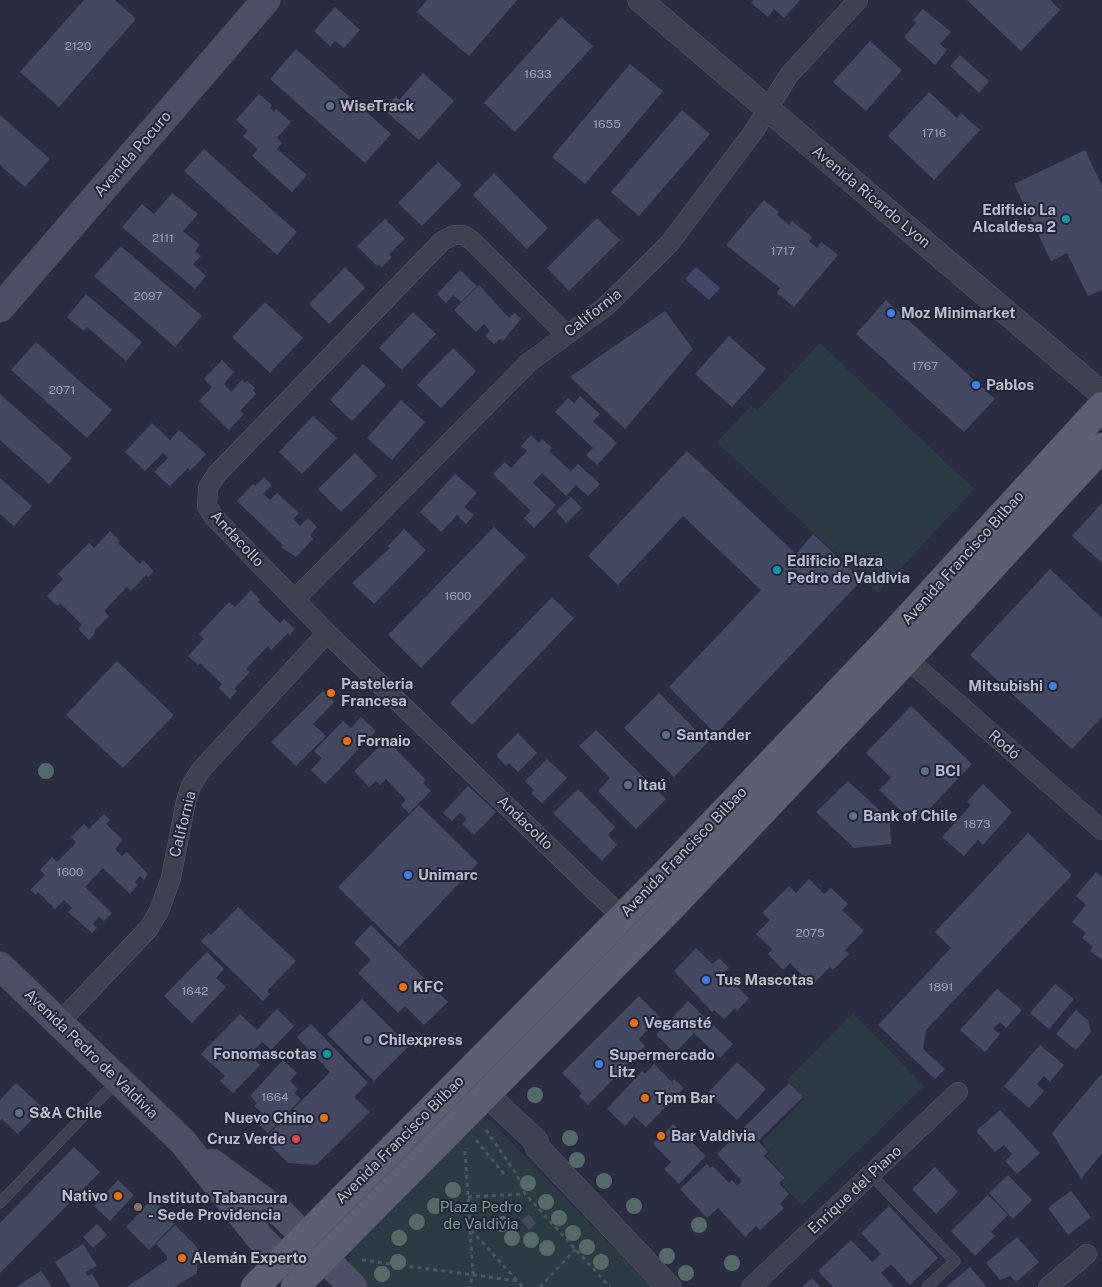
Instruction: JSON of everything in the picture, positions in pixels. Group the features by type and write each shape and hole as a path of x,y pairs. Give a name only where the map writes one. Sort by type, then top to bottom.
{"main road":[{"name":"Avenida Pocuro","path":"0,308 266,0"},
{"name":"Avenida Francisco Bilbao","path":"256,1287 622,917 886,642 1102,406"},
{"name":"Avenida Francisco Bilbao","path":"302,1285 326,1257 664,915 907,659 1102,447"},
{"name":"Avenida Pedro de Valdivia","path":"0,966 58,1024 183,1142 283,1215 354,1287"},
{"name":"Avenida Pedro de Valdivia","path":"183,1142 260,1238 302,1285"}],"street":[{"name":"Avenida Ricardo Lyon","path":"640,0 1102,394"},
{"name":"California","path":"296,599 528,363 605,307 669,244 754,131 790,75 858,0"},
{"name":"Andacollo","path":"566,334 471,240 463,235 454,235 442,241 211,481 206,498 207,506 214,517 296,599 327,633 622,917"},
{"name":"California","path":"58,1024 149,928 160,911 171,878 191,786 200,771 327,633"},
{"name":"Rodó","path":"907,659 1102,830"},
{"path":"466,1075 536,1141 537,1147 669,1287"},
{"name":"Enrique del Piano","path":"751,1287 958,1092"},
{"path":"1048,1287 1087,1254"}],"lane":[{"path":"0,1203 117,1080"},
{"path":"871,1175 955,1261 927,1287"}],"path":[{"path":"485,1129 517,1175 525,1194 610,1287"},
{"path":"475,1140 504,1174"},
{"path":"465,1150 473,1275 469,1287"},
{"path":"468,1197 525,1194"},
{"path":"470,1230 524,1287"},
{"path":"540,1287 576,1249"},
{"path":"356,1260 518,1281"}],"green space":[{"path":"820,343 974,489 878,593 717,442 751,406 757,411"},
{"path":"853,1013 924,1086 802,1205 781,1183 787,1178 766,1156 770,1152 762,1142 805,1099 787,1080"},
{"name":"Plaza Pedro de Valdivia","path":"479,1118 488,1119 652,1287 351,1287 349,1254 355,1243"}],"water":[{"path":"696,267 720,288 709,300 685,279"}],"building":[{"path":"84,0 115,0 136,19 59,107 20,72"},
{"path":"427,0 517,0 469,56 417,12"},
{"path":"754,0 800,0 784,18 774,9 768,17 751,3"},
{"path":"967,0 1050,0 1060,10 1021,51"},
{"path":"335,7 360,30 344,48 335,41 330,46 314,31"},
{"path":"923,9 951,32 940,44 947,50 935,65 904,37 916,23 913,20"},
{"path":"561,17 593,46 515,132 484,103"},
{"path":"870,41 902,70 866,111 833,82"},
{"name":"WiseTrack","path":"296,49 391,134 365,163 270,79"},
{"path":"960,55 989,81 979,93 950,66"},
{"path":"630,64 663,91 585,184 552,157"},
{"path":"423,73 454,101 419,140 384,110 396,96 399,100"},
{"path":"929,92 957,118 961,113 980,130 934,180 888,136"},
{"path":"259,94 272,105 270,108 274,112 276,109 291,122 277,138 282,143 277,149 307,175 292,192 252,156 258,149 243,136 248,131 236,120"},
{"path":"682,110 710,134 639,216 611,192"},
{"path":"0,115 50,159 25,187 0,165"},
{"path":"204,149 297,232 277,255 184,171"},
{"name":"Edificio La Alcaldesa 2","path":"1085,150 1102,186 1102,290 1088,296 1067,253 1051,261 1014,184"},
{"path":"438,162 462,185 422,226 398,203"},
{"path":"494,173 548,228 527,249 473,195"},
{"path":"172,193 198,214 183,231 200,245 195,251 201,256 193,264 206,276 195,289 122,227 142,204 154,214"},
{"path":"764,200 779,212 777,215 789,225 792,221 812,237 809,241 817,248 821,242 838,255 794,307 777,293 780,288 726,245"},
{"path":"597,218 620,240 569,291 547,268"},
{"path":"385,219 405,239 389,254 392,257 382,267 377,266 357,246"},
{"path":"121,246 202,316 175,347 94,276"},
{"path":"345,267 365,288 329,324 309,304"},
{"path":"460,270 477,286 461,302 453,295 446,303 437,294"},
{"path":"479,285 509,318 515,313 521,319 503,341 500,339 494,344 485,336 490,331 484,324 476,332 454,310"},
{"path":"86,294 142,342 126,361 87,327 84,331 67,317"},
{"path":"886,300 995,399 964,432 856,334"},
{"path":"265,302 303,338 270,373 232,337"},
{"path":"665,311 693,349 625,429 570,377"},
{"path":"413,312 436,334 402,370 379,348"},
{"path":"729,336 766,369 732,407 695,374"},
{"path":"36,342 112,410 87,438 11,370"},
{"path":"453,348 476,371 441,408 417,385"},
{"path":"222,360 234,372 224,384 231,392 242,380 245,383 247,381 255,388 253,390 256,394 240,411 244,414 229,430 199,401 212,387 204,379"},
{"path":"363,364 386,385 352,421 330,400"},
{"path":"0,394 72,458 49,484 0,440"},
{"path":"580,396 600,414 593,421 617,443 597,465 586,455 593,448 555,412 568,398 574,403"},
{"path":"401,400 425,422 392,460 367,438"},
{"path":"313,416 337,438 302,474 279,452"},
{"path":"152,423 170,440 179,430 206,454 190,471 188,468 170,486 154,472 168,458 163,453 145,471 125,452"},
{"path":"531,435 539,443 542,439 552,448 549,451 571,471 578,464 600,484 588,496 576,485 566,496 542,473 533,483 556,505 534,528 524,518 531,511 493,474 505,462 511,468 527,451 521,446"},
{"name":"Edificio Plaza Pedro de Valdivia","path":"687,451 796,554 813,534 862,580 716,734 669,687 761,590 683,516 618,585 588,556"},
{"path":"355,453 377,476 341,512 318,489"},
{"path":"455,474 477,493 464,507 474,515 466,524 457,515 441,532 420,512"},
{"path":"264,477 272,485 263,494 270,500 277,493 299,513 293,519 300,526 308,518 317,527 310,535 313,539 296,557 281,547 283,545 237,501 253,484 255,486"},
{"path":"0,478 32,506 14,526 0,514"},
{"path":"571,497 582,508 566,523 556,511"},
{"path":"1102,503 1102,563 1072,536"},
{"path":"494,527 526,557 421,668 388,635"},
{"path":"404,529 426,550 374,604 352,583 390,548 388,546"},
{"path":"110,531 120,541 118,543 140,564 143,560 154,571 148,577 146,575 131,591 127,587 104,611 109,616 94,631 95,633 89,640 78,629 82,625 60,603 57,606 47,596 63,579 58,574 89,543 94,548"},
{"name":"Mitsubishi","path":"1050,569 1102,618 1102,717 1072,749 970,655"},
{"path":"251,590 260,600 258,602 280,623 284,619 295,629 289,635 288,633 271,650 268,646 246,669 250,672 234,689 237,691 230,699 219,688 222,684 200,663 198,665 188,656 204,639 199,634 229,602 235,607"},
{"path":"552,597 574,618 472,725 450,703"},
{"path":"117,661 174,715 123,768 66,715"},
{"path":"323,691 334,702 313,724 326,736 296,766 271,742"},
{"name":"Santander","path":"659,693 708,742 674,777 624,728"},
{"name":"BCI","path":"911,706 972,764 915,824 879,790 891,778 866,753"},
{"path":"361,717 376,731 325,784 311,770 322,758 314,751 343,721 351,728"},
{"name":"Itaú","path":"596,730 666,799 636,829 598,791 610,778 579,746"},
{"path":"518,733 537,753 518,772 509,763 506,766 496,755"},
{"path":"384,742 389,746 391,744 426,780 423,783 431,791 409,813 401,805 406,800 386,779 380,785 376,781 369,787 354,771"},
{"path":"547,759 567,778 542,803 531,793 534,790 525,781"},
{"name":"Bank of Chile","path":"848,781 890,820 891,844 854,848 816,812"},
{"path":"983,784 1012,812 983,845 978,840 964,856 942,837 971,805 967,802"},
{"path":"468,786 496,812 474,835 462,824 467,819 460,813 452,821 443,813"},
{"path":"578,789 615,827 608,835 617,845 602,861 553,813"},
{"name":"Unimarc","path":"419,805 478,863 399,947 338,887"},
{"path":"104,814 110,820 106,824 123,840 115,849 122,856 127,852 148,874 144,880 140,876 135,882 138,885 130,894 103,868 85,887 112,913 104,921 99,917 93,924 97,928 92,933 68,912 72,908 64,900 55,909 38,892 36,895 30,890 45,875 40,870 52,857 57,862 76,843 71,837 84,824 89,829"},
{"path":"1028,833 1072,875 926,1030 923,1049 945,1069 935,1079 878,1025 951,948 935,932"},
{"path":"1096,872 1102,877 1102,960 1090,951 1093,947 1082,938 1086,933 1072,922 1086,905 1076,896"},
{"path":"809,879 824,894 831,888 848,904 842,910 864,931 845,950 849,954 833,970 830,967 812,985 790,963 783,970 768,954 772,949 756,934 770,920 762,913 789,886 796,893"},
{"path":"238,907 296,961 267,991 270,994 263,1001 201,941 209,933 211,935"},
{"name":"KFC","path":"371,925 448,1002 424,1025 405,1006 398,1013 358,973 371,960 354,943"},
{"name":"Tus Mascotas","path":"696,948 712,964 719,958 729,968 723,973 749,998 737,1011 735,1008 724,1019 714,1010 712,1012 674,971"},
{"path":"207,952 224,969 216,978 226,987 192,1023 164,996"},
{"path":"1055,984 1074,999 1049,1029 1030,1013"},
{"path":"997,989 1022,1010 1006,1028 1000,1022 993,1029 1000,1034 985,1052 960,1030"},
{"name":"Supermercado Litz","path":"639,996 660,1017 639,1039 645,1046 588,1105 579,1096 582,1093 562,1073"},
{"name":"Chilexpress","path":"362,999 409,1046 374,1081 327,1034"},
{"path":"688,1001 733,1044 720,1058 694,1033 675,1053 656,1035"},
{"path":"277,1009 294,1026 271,1050 262,1042 254,1050 258,1053 253,1058 260,1065 233,1093 220,1081 225,1076 201,1054 240,1014 257,1030"},
{"path":"1076,1010 1088,1020 1091,1032 1076,1050 1056,1034"},
{"path":"311,1024 368,1083 354,1097 370,1112 316,1165 288,1163 264,1139 330,1072 297,1037"},
{"path":"1040,1045 1064,1065 1050,1082 1044,1076 1037,1084 1044,1091 1029,1108 1004,1086"},
{"path":"283,1060 297,1073 290,1081 298,1089 294,1093 301,1099 268,1133 255,1121 262,1113 254,1106 257,1103 250,1096"},
{"path":"737,1062 766,1089 737,1120 708,1093"},
{"name":"Tpm Bar","path":"654,1064 672,1082 674,1079 684,1088 646,1127 634,1116 625,1126 607,1109 642,1071 645,1074"},
{"path":"1102,1073 1102,1153 1081,1179 1052,1133"},
{"name":"S&A Chile","path":"16,1083 43,1108 18,1134 2,1119 0,1121 0,1100"},
{"path":"789,1083 803,1097 758,1141 768,1152 764,1156 785,1178 779,1183 789,1194 780,1204 784,1208 760,1230 756,1226 745,1237 718,1208 707,1218 680,1189 707,1164 710,1168 713,1166 729,1183 732,1180 737,1186 742,1181 717,1154"},
{"path":"1000,1110 1040,1153 1017,1174 1005,1161 1012,1154 1004,1145 995,1152 976,1131"},
{"path":"673,1124 706,1156 679,1184 664,1169 671,1162 653,1144"},
{"path":"74,1147 100,1172 0,1273 0,1223"},
{"path":"935,1167 958,1192 936,1214 912,1189"},
{"path":"1008,1175 1032,1200 1013,1219 989,1193"},
{"path":"118,1180 134,1195 110,1221 94,1206"},
{"path":"1071,1191 1091,1217 1068,1235 1048,1208"},
{"path":"988,1195 1008,1215 991,1232 995,1236 975,1256 951,1231"},
{"path":"152,1199 162,1208 160,1211 174,1224 149,1250 126,1227"},
{"path":"889,1206 938,1258 910,1285 891,1264 881,1273 894,1287 833,1287 818,1271 851,1240 872,1262 881,1254 861,1233"},
{"path":"529,1214 536,1223 529,1230 521,1220"},
{"path":"97,1224 107,1235 93,1248 83,1237"},
{"name":"Alemán Experto","path":"175,1225 198,1248 197,1273 175,1287 127,1287 167,1260 167,1256 156,1244"},
{"path":"1017,1237 1039,1262 1016,1282 1010,1276 1000,1280 986,1263"},
{"path":"83,1244 97,1266 85,1272 88,1276 92,1274 100,1287 71,1287 55,1262"},
{"path":"970,1267 987,1287 946,1287"},
{"path":"41,1271 52,1287 16,1287"},
{"path":"812,1278 820,1287 802,1287"}],"place":[{"name":"WiseTrack","path":"330,106"},
{"name":"Edificio La Alcaldesa 2","path":"1066,219"},
{"name":"Moz Minimarket","path":"891,313"},
{"name":"Pablos","path":"976,385"},
{"name":"Edificio Plaza Pedro de Valdivia","path":"777,570"},
{"name":"Mitsubishi","path":"1053,686"},
{"name":"Pasteleria Francesa","path":"331,693"},
{"name":"Santander","path":"666,735"},
{"name":"Fornaio","path":"347,741"},
{"name":"BCI","path":"925,771"},
{"name":"Itaú","path":"628,785"},
{"name":"Bank of Chile","path":"853,816"},
{"name":"Unimarc","path":"408,875"},
{"name":"Tus Mascotas","path":"706,980"},
{"name":"KFC","path":"403,987"},
{"name":"Vegansté","path":"634,1023"},
{"name":"Chilexpress","path":"368,1040"},
{"name":"Fonomascotas","path":"327,1054"},
{"name":"Supermercado Litz","path":"599,1064"},
{"name":"Tpm Bar","path":"645,1098"},
{"name":"S&A Chile","path":"19,1113"},
{"name":"Nuevo Chino","path":"324,1118"},
{"name":"Bar Valdivia","path":"661,1136"},
{"name":"Cruz Verde","path":"296,1139"},
{"name":"Nativo","path":"118,1196"},
{"name":"Instituto Tabancura - Sede Providencia","path":"138,1207"},
{"name":"Alemán Experto","path":"182,1258"}]}
